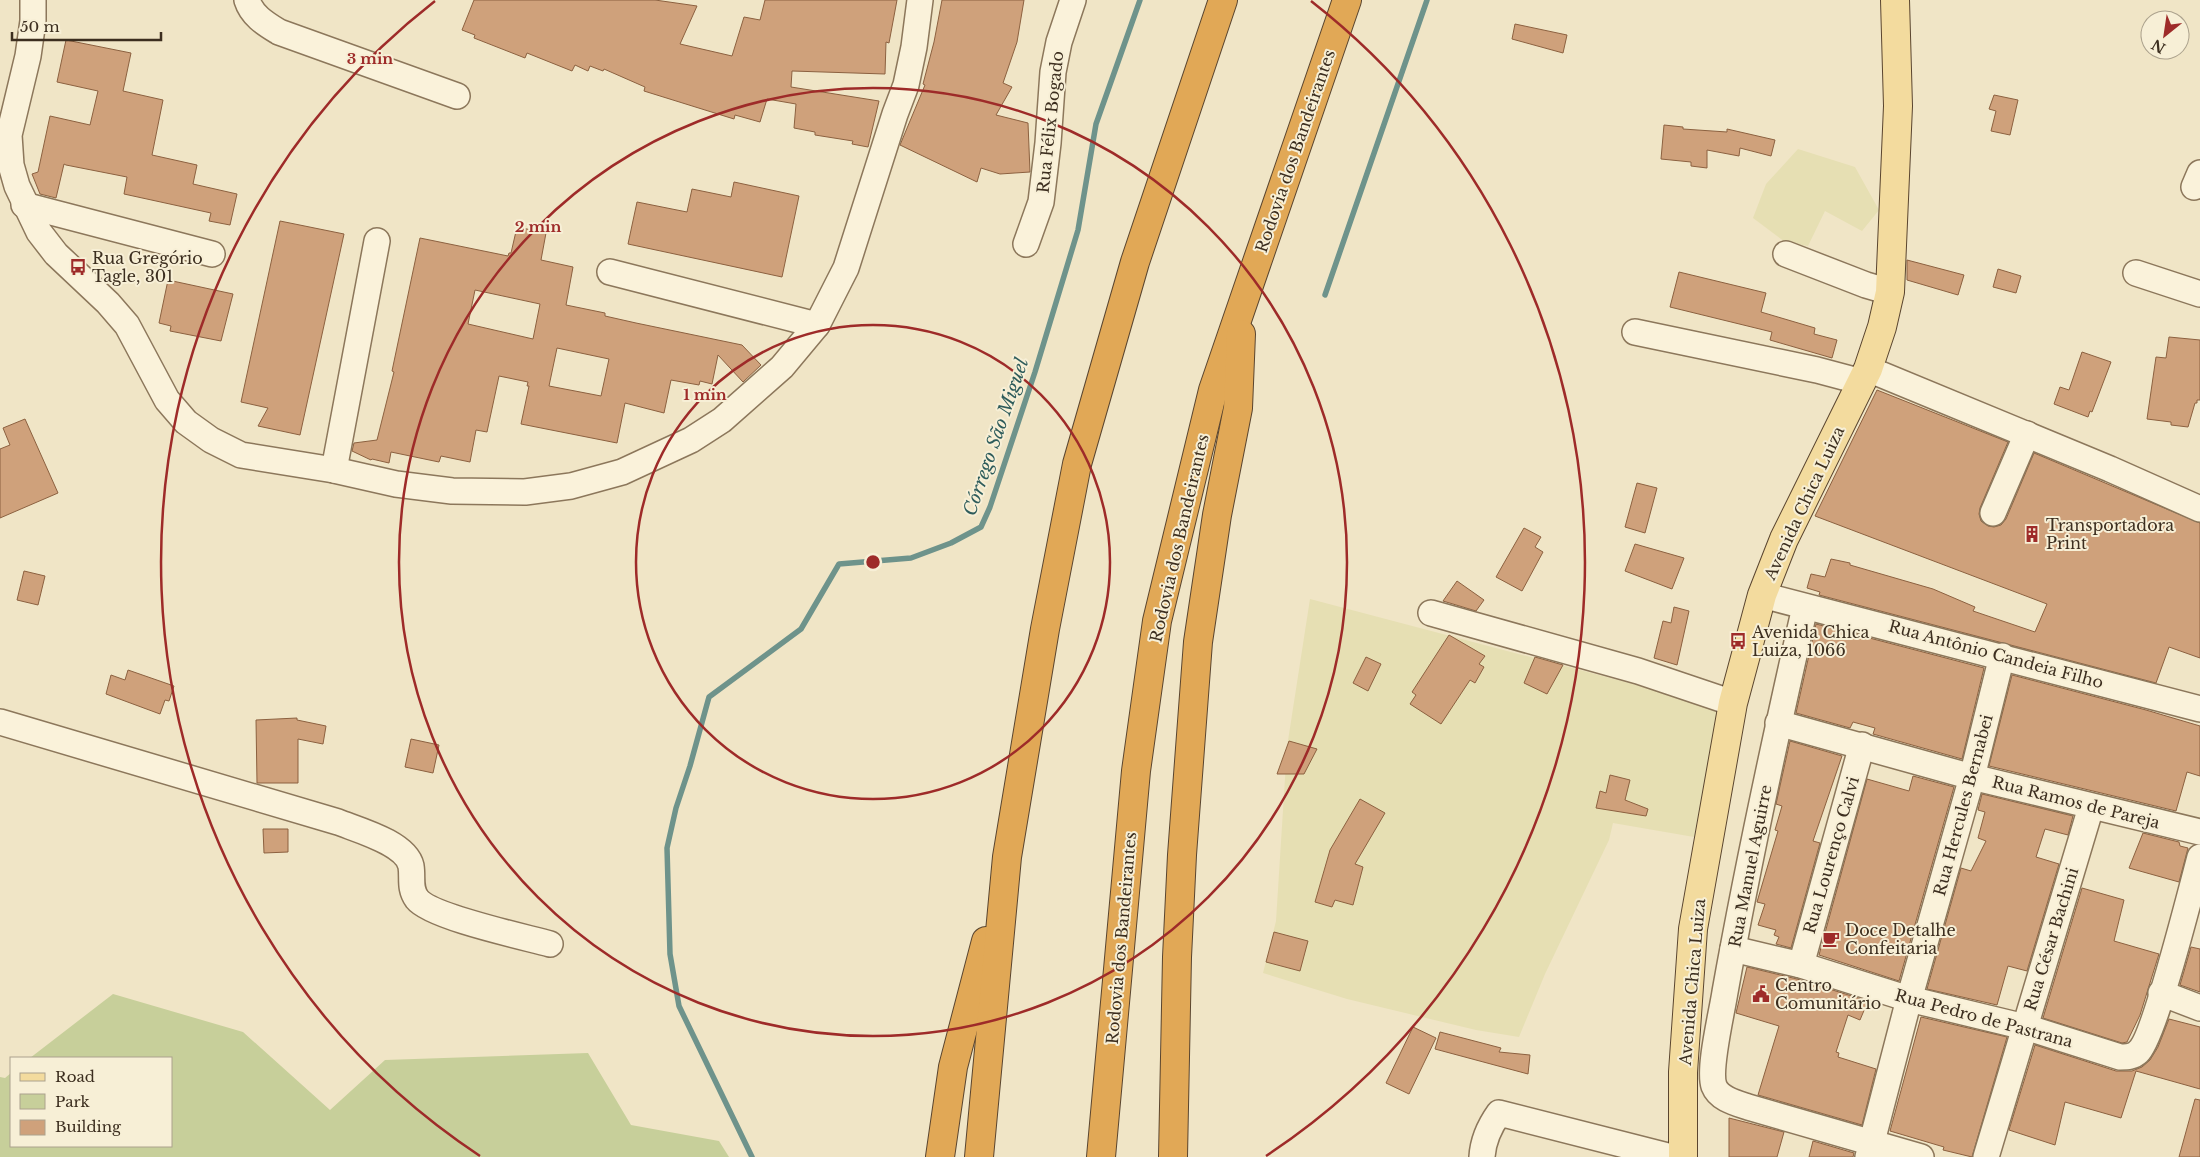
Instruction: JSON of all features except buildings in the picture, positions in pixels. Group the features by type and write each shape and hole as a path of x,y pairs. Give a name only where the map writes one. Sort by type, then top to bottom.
{"highway":[{"path":"978,1157 1007,857 1045,629 1077,464 1135,262 1224,0"},
{"name":"Rodovia dos Bandeirantes","path":"1101,1157 1136,771 1157,621 1213,390 1347,0"},
{"path":"1174,1157 1177,957 1181,864 1198,642 1217,516 1238,408 1243,302"},
{"path":"940,1157 953,1067 1007,857"}],"main road":[{"name":"Avenida Chica Luiza","path":"1683,1157 1683,1072 1694,929 1733,703 1762,595 1784,539 1865,375 1882,327 1890,292 1898,106 1894,0"}],"street":[{"path":"33,0 33,21 28,56 7,111 11,165 24,205 39,232 56,254 108,303 126,326 167,400 186,422 211,440 241,455 334,470 396,484 452,491 526,492 570,486 621,472 691,440 722,420 782,367 817,325 846,268 906,85 914,48 920,0"},
{"path":"247,0 249,7 262,22 279,32 457,96"},
{"name":"Rua Félix Bogado","path":"1026,244 1041,202 1053,72 1059,42 1073,0"},
{"path":"24,205 212,254"},
{"path":"334,470 377,241"},
{"path":"1786,254 1866,285 1890,292"},
{"path":"610,272 817,325"},
{"path":"2136,273 2200,294"},
{"path":"1635,332 1817,370 1865,375 2027,434 2200,509"},
{"path":"1994,513 2027,434"},
{"name":"Rua Antônio Candeia Filho","path":"1762,595 2200,708"},
{"name":"Rua Manuel Aguirre","path":"1805,607 1778,723 1733,949 1714,1055 1714,1084 1718,1094 1748,1107 1870,1149 1921,1157"},
{"path":"1431,613 1638,671 1733,703"},
{"name":"Rua Hercules Bernabei","path":"1870,1149 1909,999 1972,777 2002,656"},
{"path":"0,722 338,822 387,842 404,852 411,866 410,885 418,900 436,911 465,921 550,944"},
{"name":"Rua Ramos de Pareja","path":"1778,723 1972,777 2200,832"},
{"name":"Rua Lourenço Calvi","path":"1801,965 1862,745"},
{"name":"Rua César Bachini","path":"1986,1157 2091,807"},
{"path":"2200,857 2161,993 2200,1008"},
{"name":"Rua Pedro de Pastrana","path":"1733,949 1801,965 1909,999 2025,1027 2120,1057 2130,1057 2139,1052 2143,1046 2161,993"},
{"path":"1482,1157 1483,1143 1499,1113 1672,1157"}],"shaded area":[{"path":"1798,149 1855,167 1879,210 1862,231 1825,211 1808,246 1785,242 1753,218 1766,184"},
{"path":"1310,599 1720,707 1694,837 1613,823 1609,840 1545,974 1519,1037 1476,1030 1347,999 1263,973 1276,921 1287,747"}],"green space":[{"path":"113,994 243,1032 330,1110 385,1060 588,1053 631,1125 719,1141 729,1157 0,1157 0,1077 5,1078 10,1074 10,1147 172,1147 172,1057 31,1057"}],"waterway":[{"name":"Córrego São Miguel","path":"752,1157 679,1006 670,954 667,848 676,808 709,697 801,629 839,564 911,558 951,543 981,527 990,507 1035,372 1078,230 1096,124 1140,0"},
{"path":"1325,295 1427,0"}],"place":[{"name":"Rua Gregório Tagle, 301","path":"78,267"},
{"name":"Transportadora Print","path":"2032,534"},
{"name":"Avenida Chica Luiza, 1066","path":"1738,641"},
{"name":"Doce Detalhe Confeitaria","path":"1831,939"},
{"name":"Centro Comunitário","path":"1761,994"}]}
